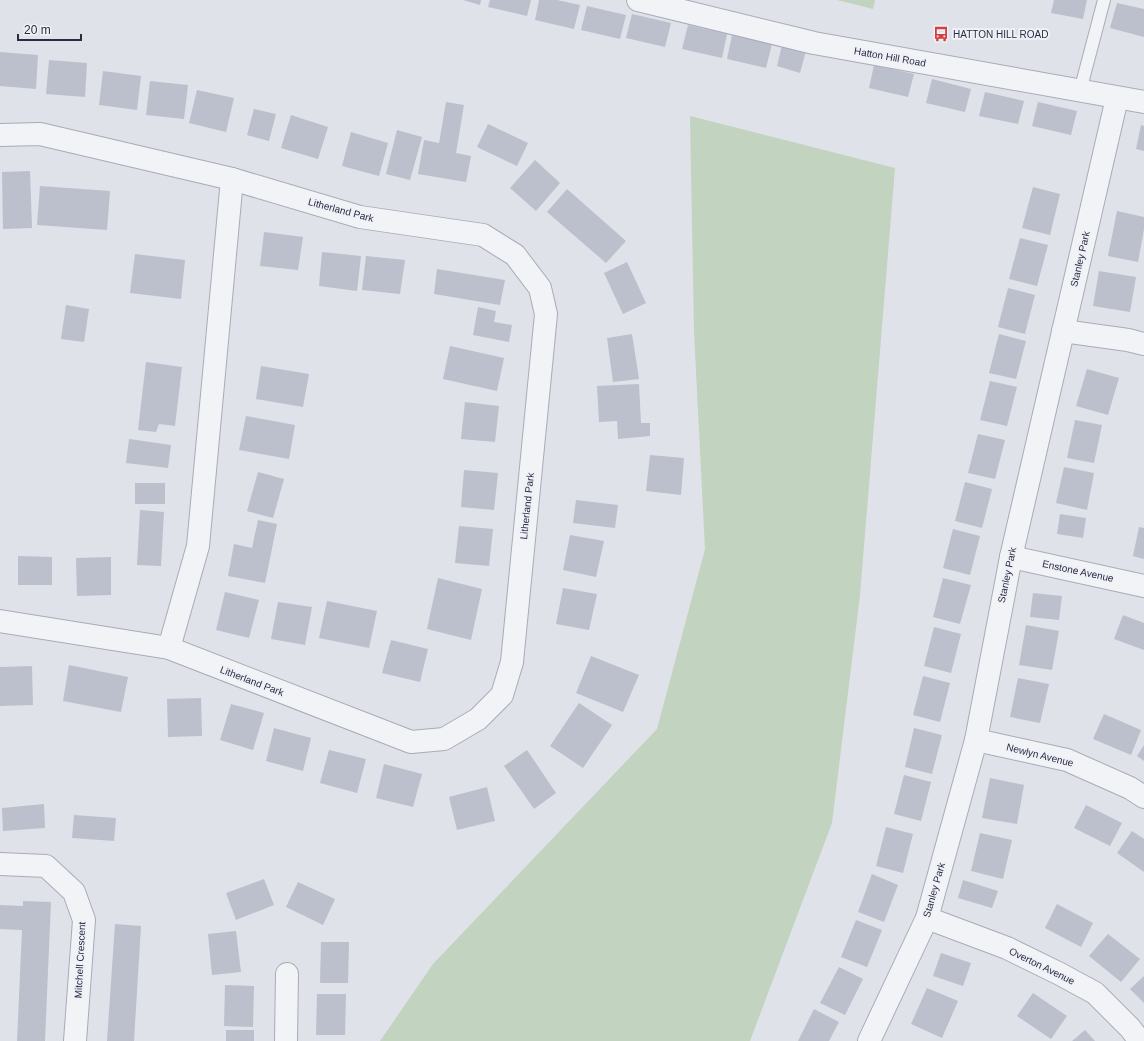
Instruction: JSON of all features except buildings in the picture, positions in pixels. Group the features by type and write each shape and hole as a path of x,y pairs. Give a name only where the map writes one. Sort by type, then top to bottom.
{"street":[{"name":"Hatton Hill Road","path":"638,0 814,43 1080,92 1144,102"},
{"name":"Stanley Park","path":"869,1041 927,918 976,740 1011,557 1117,98"},
{"name":"Litherland Park","path":"0,135 40,134 232,179 360,217 483,235 515,255 540,288 546,314 512,662 502,695 478,719 444,739 411,742 169,648 0,621"},
{"path":"169,648 198,546 232,179"},
{"path":"1063,331 1128,340 1144,344"},
{"name":"Enstone Avenue","path":"1011,557 1144,586"},
{"name":"Newlyn Avenue","path":"976,740 1067,760 1130,788 1144,797"},
{"name":"Mitchell Crescent","path":"0,864 46,866 74,892 84,920 75,1041"},
{"name":"Overton Avenue","path":"927,918 1006,948 1060,974 1095,994 1130,1028 1140,1041"},
{"path":"286,1041 287,974"}],"lane":[{"path":"1080,92 1104,0"}],"green space":[{"path":"837,0 875,0 873,9"},
{"path":"690,116 895,168 860,595 832,823 750,1041 380,1041 433,964 657,729 705,549 694,332"}],"place":[{"name":"HATTON HILL ROAD","path":"941,34"}]}
